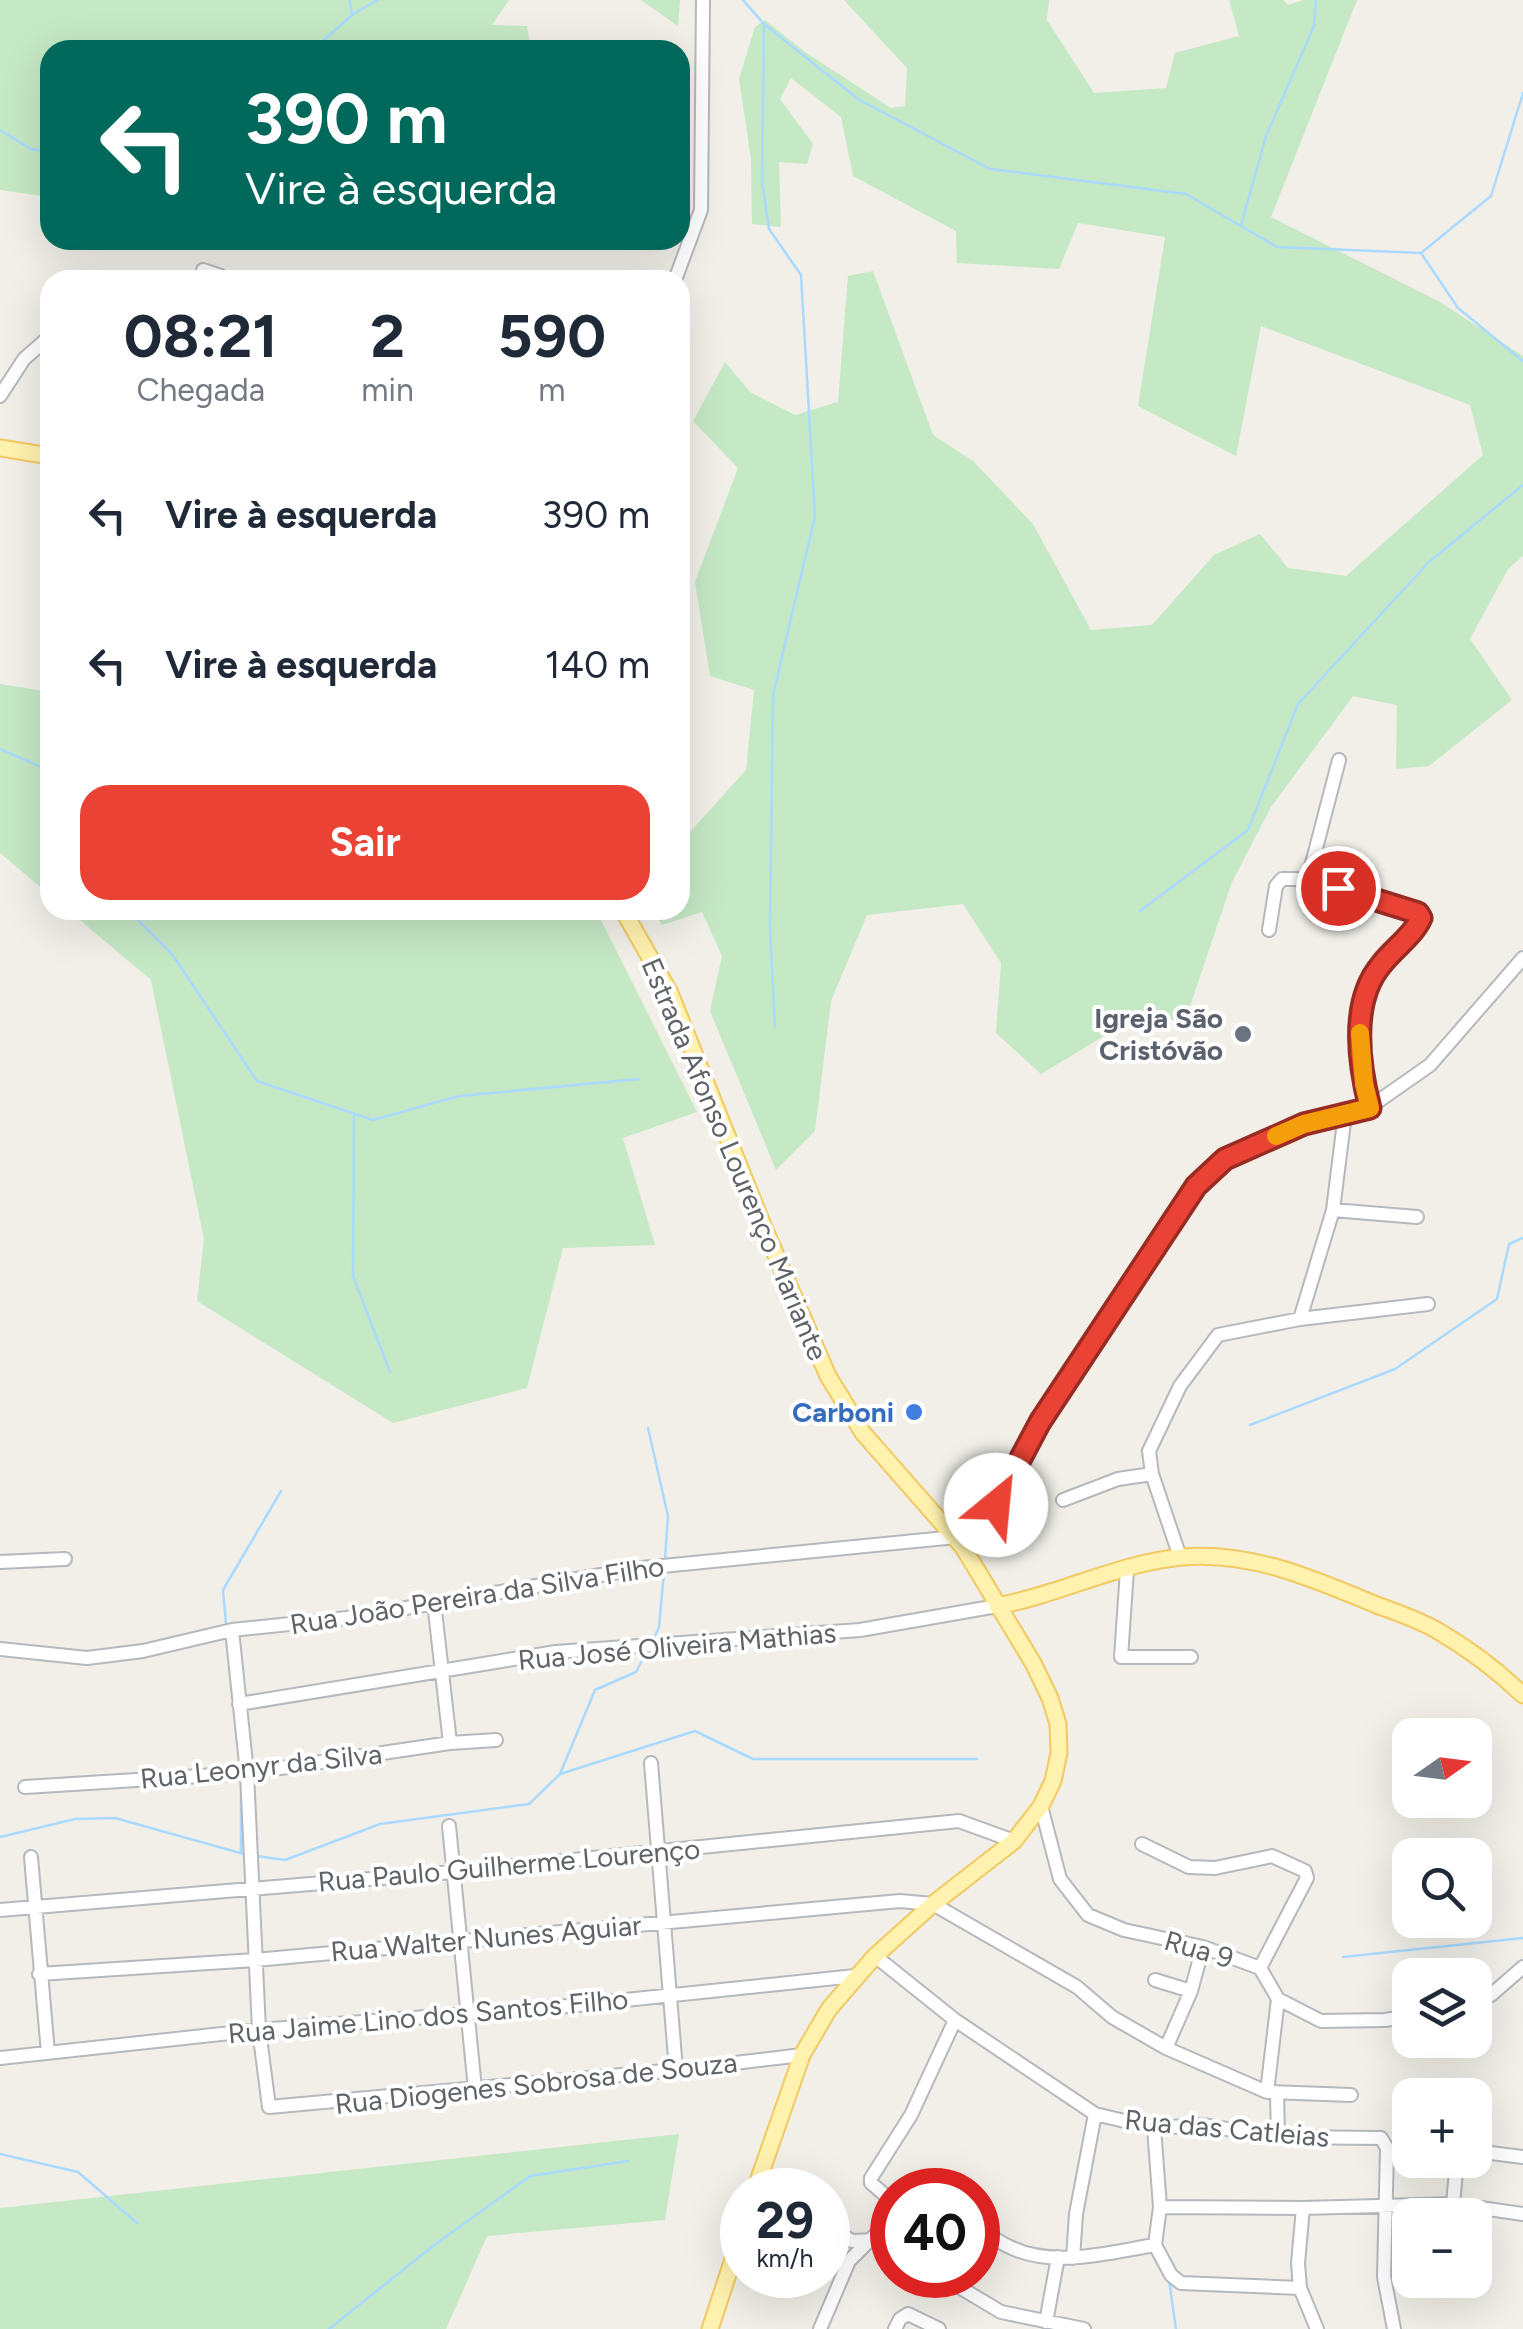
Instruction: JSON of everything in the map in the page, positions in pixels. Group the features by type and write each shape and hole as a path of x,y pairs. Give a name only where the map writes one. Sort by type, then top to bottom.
{"main road":[{"path":"0,448 40,454"},
{"name":"Estrada Afonso Lourenço Mariante","path":"629,920 670,993 762,1224 828,1376 863,1433 959,1542 1032,1663 1058,1724 1056,1767 1041,1806 1014,1840 875,1956 829,2010 802,2055 766,2168"},
{"path":"997,1606 1039,1598 1180,1557 1231,1556 1278,1567 1434,1628 1494,1668 1523,1695"},
{"path":"710,2329 720,2298"}],"street":[{"path":"690,240 701,210 704,0"},
{"path":"0,396 24,359 40,344"},
{"path":"1308,879 1339,760"},
{"path":"1270,930 1277,881 1308,879 1408,909 1421,918 1378,968 1366,998 1359,1040 1370,1108"},
{"path":"959,1542 986,1521 1040,1422 1196,1186 1225,1159 1304,1124 1370,1108 1430,1066 1523,958"},
{"path":"1300,1318 1334,1210 1344,1114"},
{"path":"1334,1210 1417,1218"},
{"path":"1180,1557 1152,1474 1149,1451 1180,1386 1218,1335 1300,1318 1428,1304"},
{"path":"1063,1500 1118,1479 1152,1474"},
{"name":"Rua João Pereira da Silva Filho","path":"0,1649 87,1658 232,1630 347,1618 642,1568 959,1542"},
{"path":"0,1562 66,1559"},
{"path":"1127,1570 1121,1657 1191,1657"},
{"path":"434,1602 450,1743"},
{"name":"Rua José Oliveira Mathias","path":"239,1704 573,1650 860,1630 997,1606"},
{"path":"232,1630 247,1773 259,2030"},
{"name":"Rua Leonyr da Silva","path":"25,1788 247,1773 450,1743 496,1740"},
{"path":"651,1763 676,2070"},
{"name":"Rua 9","path":"1041,1806 1060,1880 1088,1916 1124,1930 1203,1947 1260,1968 1278,1999"},
{"name":"Rua Paulo Guilherme Lourenço","path":"0,1910 454,1872 959,1821 1014,1840"},
{"path":"448,1826 475,2089"},
{"path":"1142,1844 1190,1867 1215,1868 1272,1856 1305,1871 1307,1878 1260,1968"},
{"path":"30,1857 48,2053"},
{"name":"Rua Walter Nunes Aguiar","path":"40,1974 255,1960 900,1901 933,1904"},
{"path":"933,1904 1077,1987 1112,2018 1166,2048 1272,2092 1351,2095"},
{"path":"1166,2048 1192,1991 1203,1947"},
{"name":"Rua das Catleias","path":"875,1956 955,2020 1095,2114 1154,2128 1202,2125 1278,2136 1381,2138 1387,2148 1383,2206"},
{"path":"1492,1994 1523,1968"},
{"name":"Rua Jaime Lino dos Santos Filho","path":"0,2058 259,2030 855,1976"},
{"path":"1155,1980 1192,1991"},
{"path":"1278,2136 1272,2092 1278,1999 1321,2020 1392,2018"},
{"path":"877,2168 911,2115 955,2020"},
{"name":"Rua Diogenes Sobrosa de Souza","path":"259,2030 269,2107 802,2055"},
{"path":"1046,2322 1066,2257 1095,2114"},
{"path":"1154,2128 1160,2207 1155,2245 1172,2275 1181,2283 1300,2288"},
{"path":"1492,2153 1523,2156"},
{"path":"1383,2206 1384,2276 1394,2329"},
{"path":"1160,2207 1392,2206"},
{"path":"1304,2208 1298,2263 1300,2288 1318,2329"},
{"path":"1492,2210 1523,2214"},
{"path":"1000,2241 1016,2250 1066,2257 1155,2245"},
{"path":"820,2329 849,2261 870,2243"},
{"path":"978,2298 1001,2312 1084,2329"},
{"path":"895,2329 908,2314 939,2329"}],"green space":[{"path":"0,0 509,0 492,25 527,26 529,40 40,40 40,196 0,190"},
{"path":"641,0 680,0 678,26"},
{"path":"844,0 1049,0 1047,20 1094,93 1166,88 1175,53 1239,36 1229,0 1283,0 1288,5 1303,0 1357,0 1271,217 1440,302 1523,356 1523,556 1508,569 1470,639 1512,700 1429,766 1396,769 1397,705 1353,696 1271,807 1232,882 1186,1018 1119,1027 1041,1074 996,1033 1001,963 963,904 867,915 831,1001 815,1131 776,1170 710,1011 722,956 702,912 690,916 690,832 746,770 754,690 710,676 695,582 738,468 693,421 725,362 750,392 795,415 838,402 848,276 873,271 933,435 973,461 1033,524 1091,630 1152,625 1214,555 1260,534 1288,568 1346,576 1483,455 1470,405 1261,326 1236,456 1138,406 1165,237 1078,223 1059,269 957,263 956,231 853,176 841,117 791,78 780,99 813,144 807,164 779,162 781,227 752,224 751,159 739,79 755,27 765,20 805,52 891,108 905,106 907,68"},
{"path":"0,684 40,690 40,887 0,853"},
{"path":"80,920 601,920 697,1112 623,1138 655,1245 563,1248 527,1388 393,1423 197,1301 204,1239 151,980"},
{"path":"679,2134 665,2220 487,2236 446,2329 0,2329 0,2208"}],"waterway":[{"path":"324,40 352,15 350,0"},
{"path":"353,14 378,0"},
{"path":"743,0 764,24 858,99 990,169 1186,194 1277,247 1421,253 1458,308 1523,361"},
{"path":"1241,225 1266,136 1314,26 1316,0"},
{"path":"764,24 762,181 769,229 801,275 815,516 773,695 770,928 775,1028"},
{"path":"1421,253 1491,196 1523,93"},
{"path":"0,130 40,150"},
{"path":"1140,911 1248,830 1298,704 1429,562 1523,485"},
{"path":"0,749 40,767"},
{"path":"138,920 172,954 257,1081 373,1120 459,1096 639,1079"},
{"path":"354,1116 353,1276 390,1372"},
{"path":"1250,1425 1395,1369 1497,1299 1509,1244 1523,1238"},
{"path":"648,1428 668,1516 665,1559"},
{"path":"226,1624 223,1590 281,1491"},
{"path":"654,1638 659,1627 664,1572"},
{"path":"560,1774 595,1690 636,1672 648,1649"},
{"path":"257,1856 285,1860 380,1824 529,1804 560,1774 695,1731 753,1759 977,1759"},
{"path":"241,1786 241,1853"},
{"path":"0,1837 75,1819 115,1818 244,1854"},
{"path":"1343,1957 1523,1938"},
{"path":"0,2154 78,2172 137,2223"},
{"path":"329,2329 433,2246 530,2176 628,2161"},
{"path":"1169,2280 1176,2329"}],"slow traffic":[{"path":"1276,1136 1304,1124 1370,1108 1360,1033"}],"place":[{"name":"Igreja São Cristóvão","path":"1243,1034"},
{"name":"Carboni","path":"914,1412"}],"route":[{"path":"996,1505 1040,1422 1196,1186 1225,1159 1304,1124 1370,1108 1359,1040 1366,998 1378,968 1421,918 1418,913 1338,888"}]}
